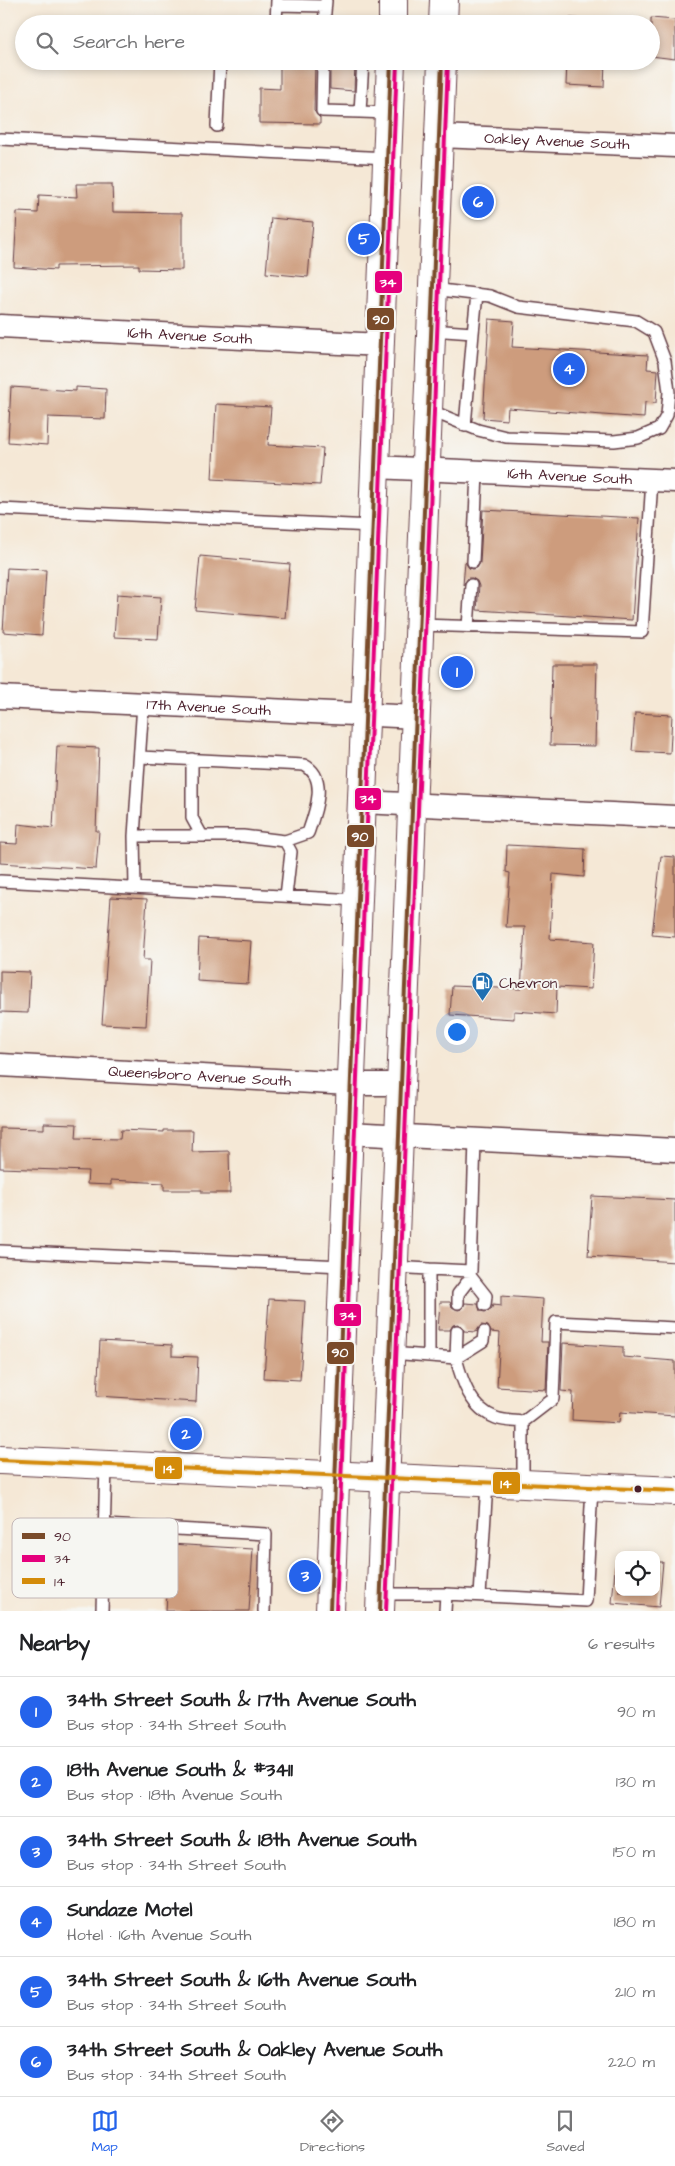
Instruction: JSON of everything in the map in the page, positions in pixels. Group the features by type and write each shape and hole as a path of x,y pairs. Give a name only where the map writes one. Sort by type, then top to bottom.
{"main road":[{"path":"393,0 393,15"},
{"path":"443,15 444,0"},
{"path":"330,1611 391,70"},
{"path":"381,1602 400,1084 417,717 442,70"},
{"path":"0,1460 386,1476 675,1491"}],"street":[{"name":"Oakley Avenue South","path":"439,136 675,146"},
{"name":"16th Avenue South","path":"0,326 380,345"},
{"name":"16th Avenue South","path":"375,467 675,481"},
{"name":"17th Avenue South","path":"0,697 417,717"},
{"path":"362,802 675,817"},
{"name":"Queensboro Avenue South","path":"0,1065 350,1084 400,1084"},
{"path":"348,1133 675,1150"}],"lane":[{"path":"276,15 277,2 326,3"},
{"path":"218,126 220,70"},
{"path":"323,70 322,111 389,113"},
{"path":"360,112 362,70"},
{"path":"0,139 388,158"},
{"path":"428,410 465,426 506,437 614,441 638,438 659,430 667,415 669,392 665,361 654,332 636,321 518,307 490,296 433,289"},
{"path":"465,426 477,294"},
{"path":"431,330 473,333"},
{"path":"473,562 477,473"},
{"path":"420,625 642,632 652,480"},
{"path":"0,509 373,526"},
{"path":"468,627 471,585"},
{"path":"135,888 134,836 143,704"},
{"path":"134,836 243,836 285,841 308,833 318,806 317,778 311,769 304,766 140,757"},
{"path":"192,759 192,818 202,836"},
{"path":"285,841 291,852 286,896"},
{"path":"0,881 358,900"},
{"path":"458,1303 458,1294 471,1274 475,1140"},
{"path":"0,1251 343,1266"},
{"path":"393,1267 471,1274 486,1296 485,1304"},
{"path":"429,1269 429,1356"},
{"path":"457,1331 456,1358 470,1397 482,1409 496,1418 523,1422 553,1399 556,1322 675,1328"},
{"path":"390,1353 456,1358 483,1341 484,1332"},
{"path":"523,1422 523,1483"},
{"path":"104,1518 106,1465"},
{"path":"480,1596 487,1481"},
{"path":"381,1602 446,1594 586,1601 592,1487"},
{"path":"178,1529 266,1534 264,1611"},
{"path":"445,1611 446,1594"},
{"path":"102,1598 102,1611"}],"building":[{"path":"660,19 675,20 675,59 660,57"},
{"path":"280,70 315,70 314,111 320,118 320,124 259,123 259,88 280,89"},
{"path":"330,70 355,70 354,91 330,89"},
{"path":"567,70 605,70 604,87 566,85"},
{"path":"76,184 112,184 113,212 182,213 182,270 139,269 139,265 56,266 56,270 14,267 17,212 38,213 39,195 77,197"},
{"path":"271,218 313,222 308,277 266,273"},
{"path":"489,319 514,321 512,347 648,355 647,369 658,370 656,403 645,402 644,418 508,408 507,420 483,418"},
{"path":"11,387 76,391 76,387 106,389 105,419 48,417 47,445 8,442"},
{"path":"216,404 271,407 268,445 323,448 320,485 212,479"},
{"path":"483,510 639,518 632,620 477,610 479,586 477,581 468,578 463,585 465,562 472,569 477,568 480,563"},
{"path":"200,556 290,564 285,618 195,610"},
{"path":"7,568 46,570 42,635 3,632"},
{"path":"117,594 161,597 158,639 114,637"},
{"path":"552,664 597,664 595,746 550,745"},
{"path":"635,713 672,715 670,753 632,751"},
{"path":"57,746 99,748 96,831 99,831 96,869 0,863 0,843 17,844 18,824 53,828"},
{"path":"507,845 585,849 584,877 553,874 550,939 594,942 591,989 557,987 556,1014 514,1011 514,1019 450,1015 452,986 521,989 525,927 506,927 510,873 506,872"},
{"path":"661,856 675,857 675,937 652,935"},
{"path":"111,897 147,899 143,960 150,960 146,1026 102,1024"},
{"path":"199,938 251,941 248,984 197,981"},
{"path":"0,971 30,972 28,1013 0,1012"},
{"path":"44,1123 77,1124 76,1138 120,1139 121,1130 164,1132 164,1130 193,1130 192,1152 229,1151 230,1193 202,1193 202,1190 164,1190 164,1183 111,1180 111,1185 87,1184 88,1171 0,1168 0,1128 44,1129"},
{"path":"592,1196 675,1200 675,1262 588,1256"},
{"path":"501,1296 543,1299 541,1342 548,1342 546,1390 497,1387 500,1333 491,1332 488,1326 481,1325 476,1332 464,1331 463,1327 458,1324 453,1325 450,1330 438,1330 440,1302 450,1302 452,1307 458,1310 462,1309 465,1303 478,1304 480,1311 485,1312 491,1310 493,1305 501,1306"},
{"path":"269,1299 305,1301 300,1380 264,1378"},
{"path":"100,1341 172,1345 172,1356 198,1357 196,1402 97,1396"},
{"path":"563,1343 623,1347 623,1357 675,1361 675,1416 620,1412 619,1423 572,1420 573,1392 561,1391"},
{"path":"178,1544 253,1549 249,1611 166,1611 167,1598 178,1598"},
{"path":"660,1562 663,1562 660,1596"},
{"path":"615,1569 615,1596 660,1596 659,1607 612,1603"}],"transit line":[{"name":"90","path":"330,1611 391,70"},
{"name":"34","path":"336,1611 397,70"},
{"name":"90","path":"380,1611 442,70"},
{"name":"34","path":"386,1611 448,70"},
{"name":"14","path":"0,1460 675,1491"}],"place":[{"name":"34th Street South & Oakley Avenue South","path":"478,202"},
{"name":"34th Street South & 16th Avenue South","path":"364,239"},
{"name":"Sundaze Motel","path":"569,369"},
{"name":"34th Street South & 17th Avenue South","path":"457,672"},
{"name":"Chevron","path":"483,1002"},
{"name":"18th Avenue South & #3411","path":"186,1434"},
{"name":"34th Street South & 18th Avenue South","path":"305,1576"}]}
